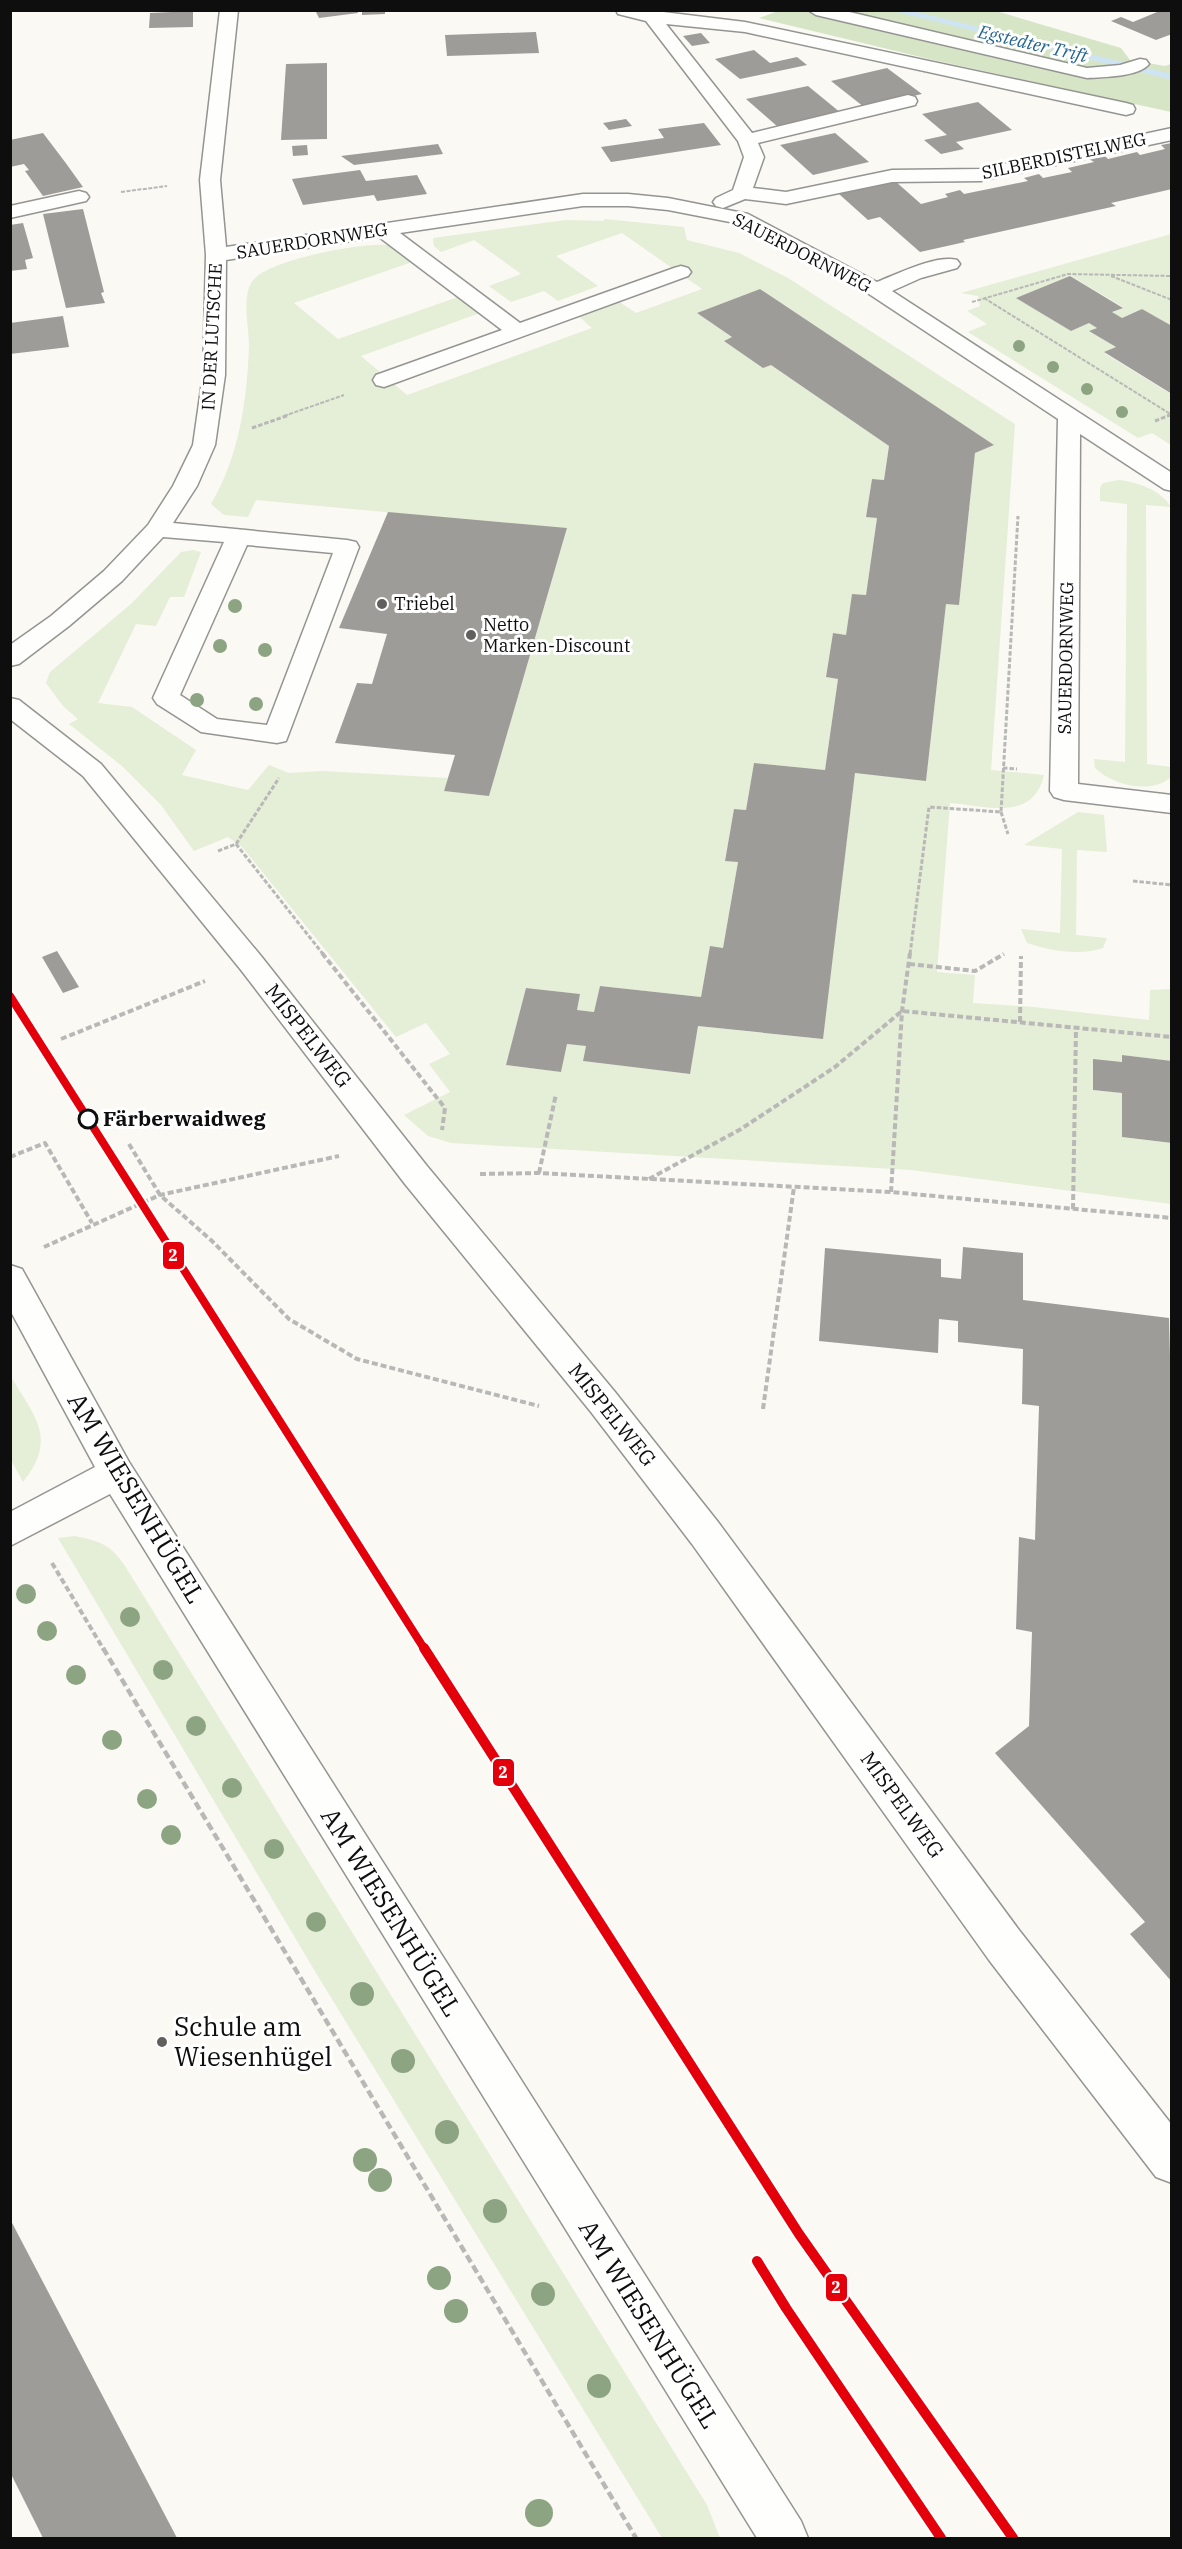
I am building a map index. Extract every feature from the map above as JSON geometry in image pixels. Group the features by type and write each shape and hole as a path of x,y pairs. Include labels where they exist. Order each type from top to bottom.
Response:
{"street":[{"name":"IN DER LUTSCHE","path":"10,658 60,621 113,576 157,529 185,486 204,446 214,375 216,255 210,180 229,10"},
{"path":"624,10 652,17 745,27 1126,108"},
{"path":"816,10 1087,73 1131,67"},
{"path":"652,17 747,140 754,157 742,193 705,210"},
{"path":"747,140 908,101"},
{"name":"SILBERDISTELWEG","path":"742,193 786,198 892,176 981,175 1172,134"},
{"path":"10,212 79,197"},
{"name":"SAUERDORNWEG","path":"216,255 583,200 628,200 705,210 741,218 876,290 1172,484"},
{"path":"383,230 518,332"},
{"path":"876,290 914,274 950,264"},
{"path":"384,380 681,272"},
{"name":"SAUERDORNWEG","path":"1069,416 1064,791 1172,804"},
{"path":"157,529 347,547 278,735 210,726 166,698 238,537"},
{"name":"MISPELWEG","path":"10,706 92,770 251,963 396,1148 426,1175 705,1533 1004,1946 1172,2161"},
{"name":"AM WIESENHÜGEL","path":"10,1278 116,1473 784,2538"},
{"path":"19,1526 116,1473"}],"path":[{"path":"79,197 210,180"},
{"path":"924,321 984,297 1068,274 1172,276"},
{"path":"1108,274 1172,300"},
{"path":"984,297 1171,415"},
{"path":"277,419 338,397"},
{"path":"1162,418 1171,415"},
{"path":"1008,834 1001,812 1019,506"},
{"path":"173,869 236,844 281,774 278,735"},
{"path":"891,1192 902,1011 929,807 1001,812"},
{"path":"236,844 445,1108 426,1175 539,1173 891,1192 1172,1218"},
{"path":"1133,881 1172,885"},
{"path":"909,964 975,971 1004,954"},
{"path":"1020,956 1020,1022"},
{"path":"61,1039 251,963"},
{"path":"648,1180 741,1129 835,1067 902,1011 1172,1036"},
{"path":"1072,1209 1077,1027"},
{"path":"539,1173 556,1094"},
{"path":"10,1157 45,1143 92,1224"},
{"path":"129,1144 160,1195 212,1241 289,1319 357,1359 566,1413 603,1402"},
{"path":"41,1248 160,1195 320,1158 396,1148"},
{"path":"763,1409 794,1187"},
{"path":"19,1526 636,2538"}],"green space":[{"path":"781,10 996,11 1121,48 1130,60 1165,66 1171,64 1171,112 929,59 759,18"},
{"path":"604,219 684,227 687,240 739,253 788,278 1015,424 991,770 1044,775 1038,790 1030,800 1019,805 993,808 950,803 937,972 975,975 973,1003 1034,1007 1149,1020 1150,990 1171,989 1171,1061 1122,1055 1122,1062 1093,1060 1093,1090 1122,1093 1122,1137 1171,1143 1171,1204 911,1170 451,1143 428,1136 404,1115 450,1092 429,1064 450,1054 426,1023 396,1037 242,847 228,837 194,851 161,805 122,766 69,724 78,719 63,706 46,683 50,672 131,604 181,552 193,550 201,552 184,597 170,597 156,626 136,624 98,703 132,707 196,750 182,775 248,790 269,765 289,773 323,771 448,778 444,791 489,795 567,529 256,500 248,517 224,515 211,504 221,486 240,428 249,346 246,305 248,290 259,275 293,260 358,246 388,245 412,262 294,303 338,339 458,297 480,313 361,356 407,395 592,328 577,315 618,301 636,313 702,289 622,233 556,256 598,286 558,301 544,291 511,302 489,286 521,274 474,240 441,252 434,246 433,238 566,220 604,221","holes":["760,289 994,445 975,453 959,604 946,604 926,780 855,773 822,1039 698,1026 689,1074 583,1061 586,1046 567,1044 561,1072 507,1065 526,988 580,994 577,1010 594,1012 600,986 701,997 710,947 723,948 738,862 725,860 734,809 746,810 754,763 825,770 838,679 826,677 833,633 846,635 852,594 866,595 877,518 866,516 872,479 884,480 889,446 771,365 724,341 732,337 697,313"]},
{"path":"1171,234 1171,326 1142,309 1122,318 1112,312 1123,307 1071,276 1017,298 1071,331 1089,323 1097,328 1090,331 1116,347 1104,353 1171,394 1171,445 1152,433 1138,438 968,332 987,324 967,311 980,306 978,296 961,293"},
{"path":"1119,480 1148,488 1161,496 1171,507 1146,505 1147,764 1172,767 1171,777 1154,786 1132,786 1122,783 1102,774 1095,768 1094,759 1125,762 1127,504 1100,501 1100,488 1103,483"},
{"path":"1078,812 1104,815 1107,852 1077,850 1076,935 1107,938 1103,948 1085,952 1055,950 1027,943 1021,929 1060,933 1062,849 1024,845"},
{"path":"11,1377 35,1416 41,1440 34,1467 23,1482 11,1460"},
{"path":"75,1536 92,1540 109,1548 125,1566 707,2505 720,2538 662,2538 316,1973 58,1538"}],"building":[{"path":"315,10 357,10 358,13 319,18"},
{"path":"362,10 385,10 385,14 362,15"},
{"path":"1162,10 1172,10 1172,34 1156,40 1111,21 1121,17 1133,22"},
{"path":"193,11 193,27 149,28 150,13"},
{"path":"536,32 539,53 447,56 445,35"},
{"path":"701,33 710,43 692,46 683,36"},
{"path":"754,50 770,63 797,57 807,65 740,79 715,59"},
{"path":"327,63 327,139 281,140 286,64"},
{"path":"887,68 922,94 864,107 831,81"},
{"path":"808,86 841,113 778,127 746,99"},
{"path":"978,102 1012,130 956,142 964,149 941,154 924,140 947,135 922,114"},
{"path":"626,119 632,126 609,130 603,123"},
{"path":"704,123 721,145 611,162 601,147 664,138 658,129"},
{"path":"43,133 83,187 43,196 25,171 29,170 24,164 10,167 10,140"},
{"path":"835,133 869,162 813,175 780,145"},
{"path":"1172,143 1172,189 1111,203 1116,206 963,240 965,242 920,252 880,217 868,220 839,194 895,181 921,204 948,197 945,194 960,190 964,194 1028,181 1024,178 1039,174 1043,178 1072,172 1068,168 1094,162 1089,159 1104,155 1108,159 1137,152 1140,155 1165,149 1161,145"},
{"path":"438,144 443,154 354,165 341,156"},
{"path":"307,145 308,155 293,156 292,146"},
{"path":"360,170 366,181 417,175 427,194 377,201 374,195 303,205 292,179"},
{"path":"83,209 105,303 66,308 43,214"},
{"path":"23,223 33,258 25,260 27,269 10,271 10,225"},
{"path":"1070,276 1123,308 1112,312 1122,318 1142,309 1172,326 1172,394 1104,352 1116,347 1089,331 1097,328 1089,323 1071,331 1016,298"},
{"path":"760,289 994,445 975,453 959,605 946,604 926,781 855,773 823,1039 698,1026 690,1074 583,1061 586,1046 567,1044 561,1072 506,1065 526,988 580,994 577,1010 594,1012 600,986 701,997 710,946 723,948 738,862 725,861 734,809 746,810 754,763 825,770 838,679 826,677 833,633 846,635 852,594 866,595 877,518 866,517 872,479 884,480 889,446 771,365 763,368 724,341 732,337 697,313"},
{"path":"63,316 69,347 10,354 10,323"},
{"path":"388,512 567,528 489,796 444,791 455,755 335,743 357,683 372,684 387,634 339,628"},
{"path":"57,951 79,987 63,993 42,957"},
{"path":"1122,1055 1172,1061 1172,1143 1122,1137 1122,1093 1093,1090 1093,1059 1122,1062"},
{"path":"963,1247 1023,1253 1023,1300 1169,1318 1172,1435 1172,1982 1130,1934 1145,1922 995,1753 1029,1726 1032,1632 1016,1629 1019,1537 1035,1540 1039,1406 1022,1404 1023,1349 958,1342 958,1321 939,1319 938,1353 819,1341 825,1248 941,1259 941,1277 961,1279"},
{"path":"10,2219 177,2538 43,2538 10,2472"}],"waterway":[{"name":"Egstedter Trift","path":"894,10 1172,77"}],"transit line":[{"name":"2","path":"10,996 251,1379 799,2234 1013,2538"},
{"name":"2","path":"757,2261 786,2308 941,2538"}],"place":[{"name":"Triebel","path":"382,604"},
{"name":"Netto Marken-Discount","path":"471,635"},
{"name":"Färberwaidweg","path":"88,1119"},
{"name":"Schule am Wiesenhügel","path":"162,2042"}]}
